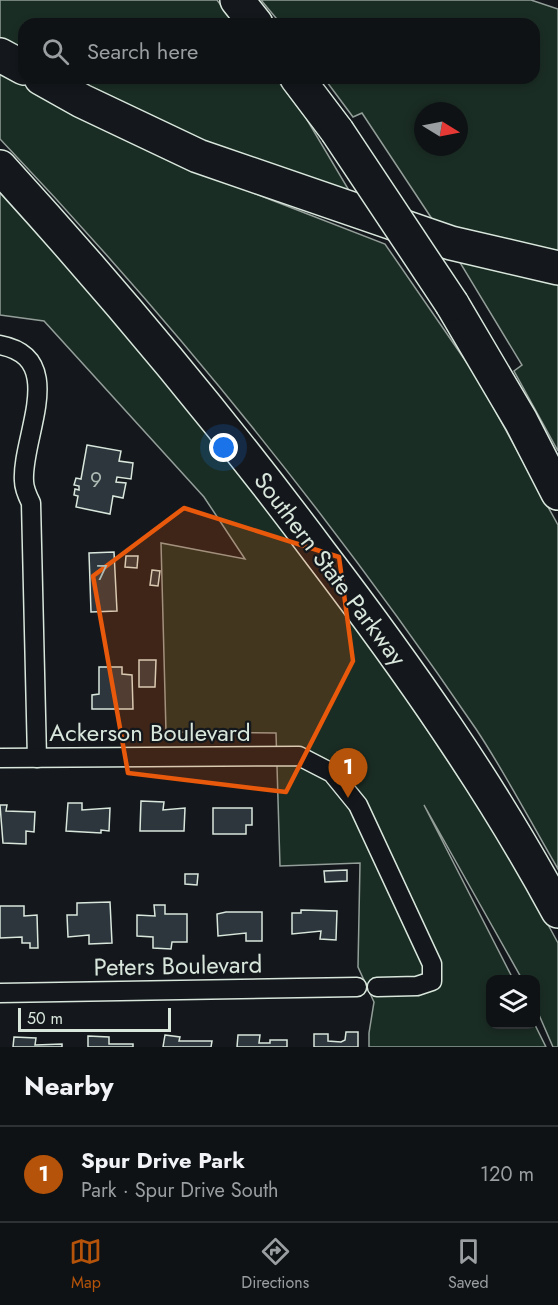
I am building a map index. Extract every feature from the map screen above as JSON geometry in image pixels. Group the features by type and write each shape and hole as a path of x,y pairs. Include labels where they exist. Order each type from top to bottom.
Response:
{"highway":[{"path":"237,0 251,18"},
{"path":"0,55 18,65"},
{"path":"52,84 82,101 198,156 451,243 558,268"},
{"path":"302,84 337,131 452,304 521,422 558,493"},
{"name":"Southern State Parkway","path":"0,167 156,346 275,493 373,622 466,758 558,911"}],"street":[{"path":"7,346 28,356 37,378 24,481 31,503 37,758"},
{"name":"Ackerson Boulevard","path":"0,758 299,756 332,773 358,805 432,964 432,981 417,986 377,987"},
{"name":"Peters Boulevard","path":"0,993 357,987"}],"highlighted area":[{"path":"184,508 339,557 353,661 286,792 128,773 93,576"}],"green space":[{"path":"0,0 217,0 230,18 18,18 18,51 0,41"},
{"path":"261,0 531,0 558,9 558,255 438,228 362,113 353,117 328,84 540,84 540,18 276,18"},
{"path":"0,67 18,77 18,84 31,84 107,125 256,194 385,244 476,376 558,525 558,869 476,729 309,499 128,279 0,139"},
{"path":"83,84 280,84 306,118 350,192 183,134"},
{"path":"0,193 92,294 260,497 392,677 510,855 558,943 558,1047 553,1047 540,1017 540,975 520,975 424,805 511,975 486,975 486,1029 537,1029 546,1047 369,1047 374,1002 358,967 360,863 280,866 276,733 166,732 161,543 245,559 204,497 44,321 0,315"},
{"path":"456,256 558,280 558,451 514,371 522,365"}],"building":[{"path":"87,445 121,451 119,461 133,463 131,479 117,477 116,482 126,483 123,498 113,496 110,514 76,507 78,496 74,495 75,489 79,490 79,486 74,485 76,478 81,479"},
{"path":"114,552 117,611 91,612 89,553"},
{"path":"126,556 138,556 137,568 125,567"},
{"path":"152,570 160,571 158,586 150,585"},
{"path":"139,660 156,660 155,687 139,687"},
{"path":"99,667 122,667 122,674 132,675 133,709 92,709 92,695 99,694"},
{"path":"141,801 164,802 163,810 185,808 184,831 140,831"},
{"path":"68,803 82,803 82,810 110,808 109,831 101,830 101,833 66,831"},
{"path":"0,805 7,805 6,811 35,812 34,832 26,831 26,844 3,843"},
{"path":"213,808 252,808 252,825 246,825 246,834 213,834"},
{"path":"347,870 347,881 325,882 324,871"},
{"path":"185,874 198,874 197,885 185,884"},
{"path":"110,902 112,943 89,944 89,935 68,937 67,915 77,915 77,903"},
{"path":"154,905 165,905 165,914 187,914 187,942 172,942 171,949 153,948 153,937 137,936 137,915 155,916"},
{"path":"0,906 24,906 24,916 37,915 38,948 30,948 30,943 22,943 22,937 0,938"},
{"path":"301,910 337,911 336,940 320,939 321,931 292,934 292,913 301,913"},
{"path":"262,912 262,941 246,941 246,933 218,936 217,914"},
{"path":"346,1032 358,1032 358,1047 314,1047 314,1034 328,1034 328,1041 341,1042 345,1040"},
{"path":"165,1035 180,1037 179,1041 212,1041 211,1047 163,1047"},
{"path":"238,1035 260,1035 259,1043 270,1043 270,1040 287,1040 287,1047 237,1047"},
{"path":"88,1036 109,1037 109,1044 133,1044 133,1047 88,1047"},
{"path":"14,1037 36,1038 35,1045 62,1044 62,1047 13,1047"}],"place":[{"name":"Spur Drive Park","path":"348,798"}]}
